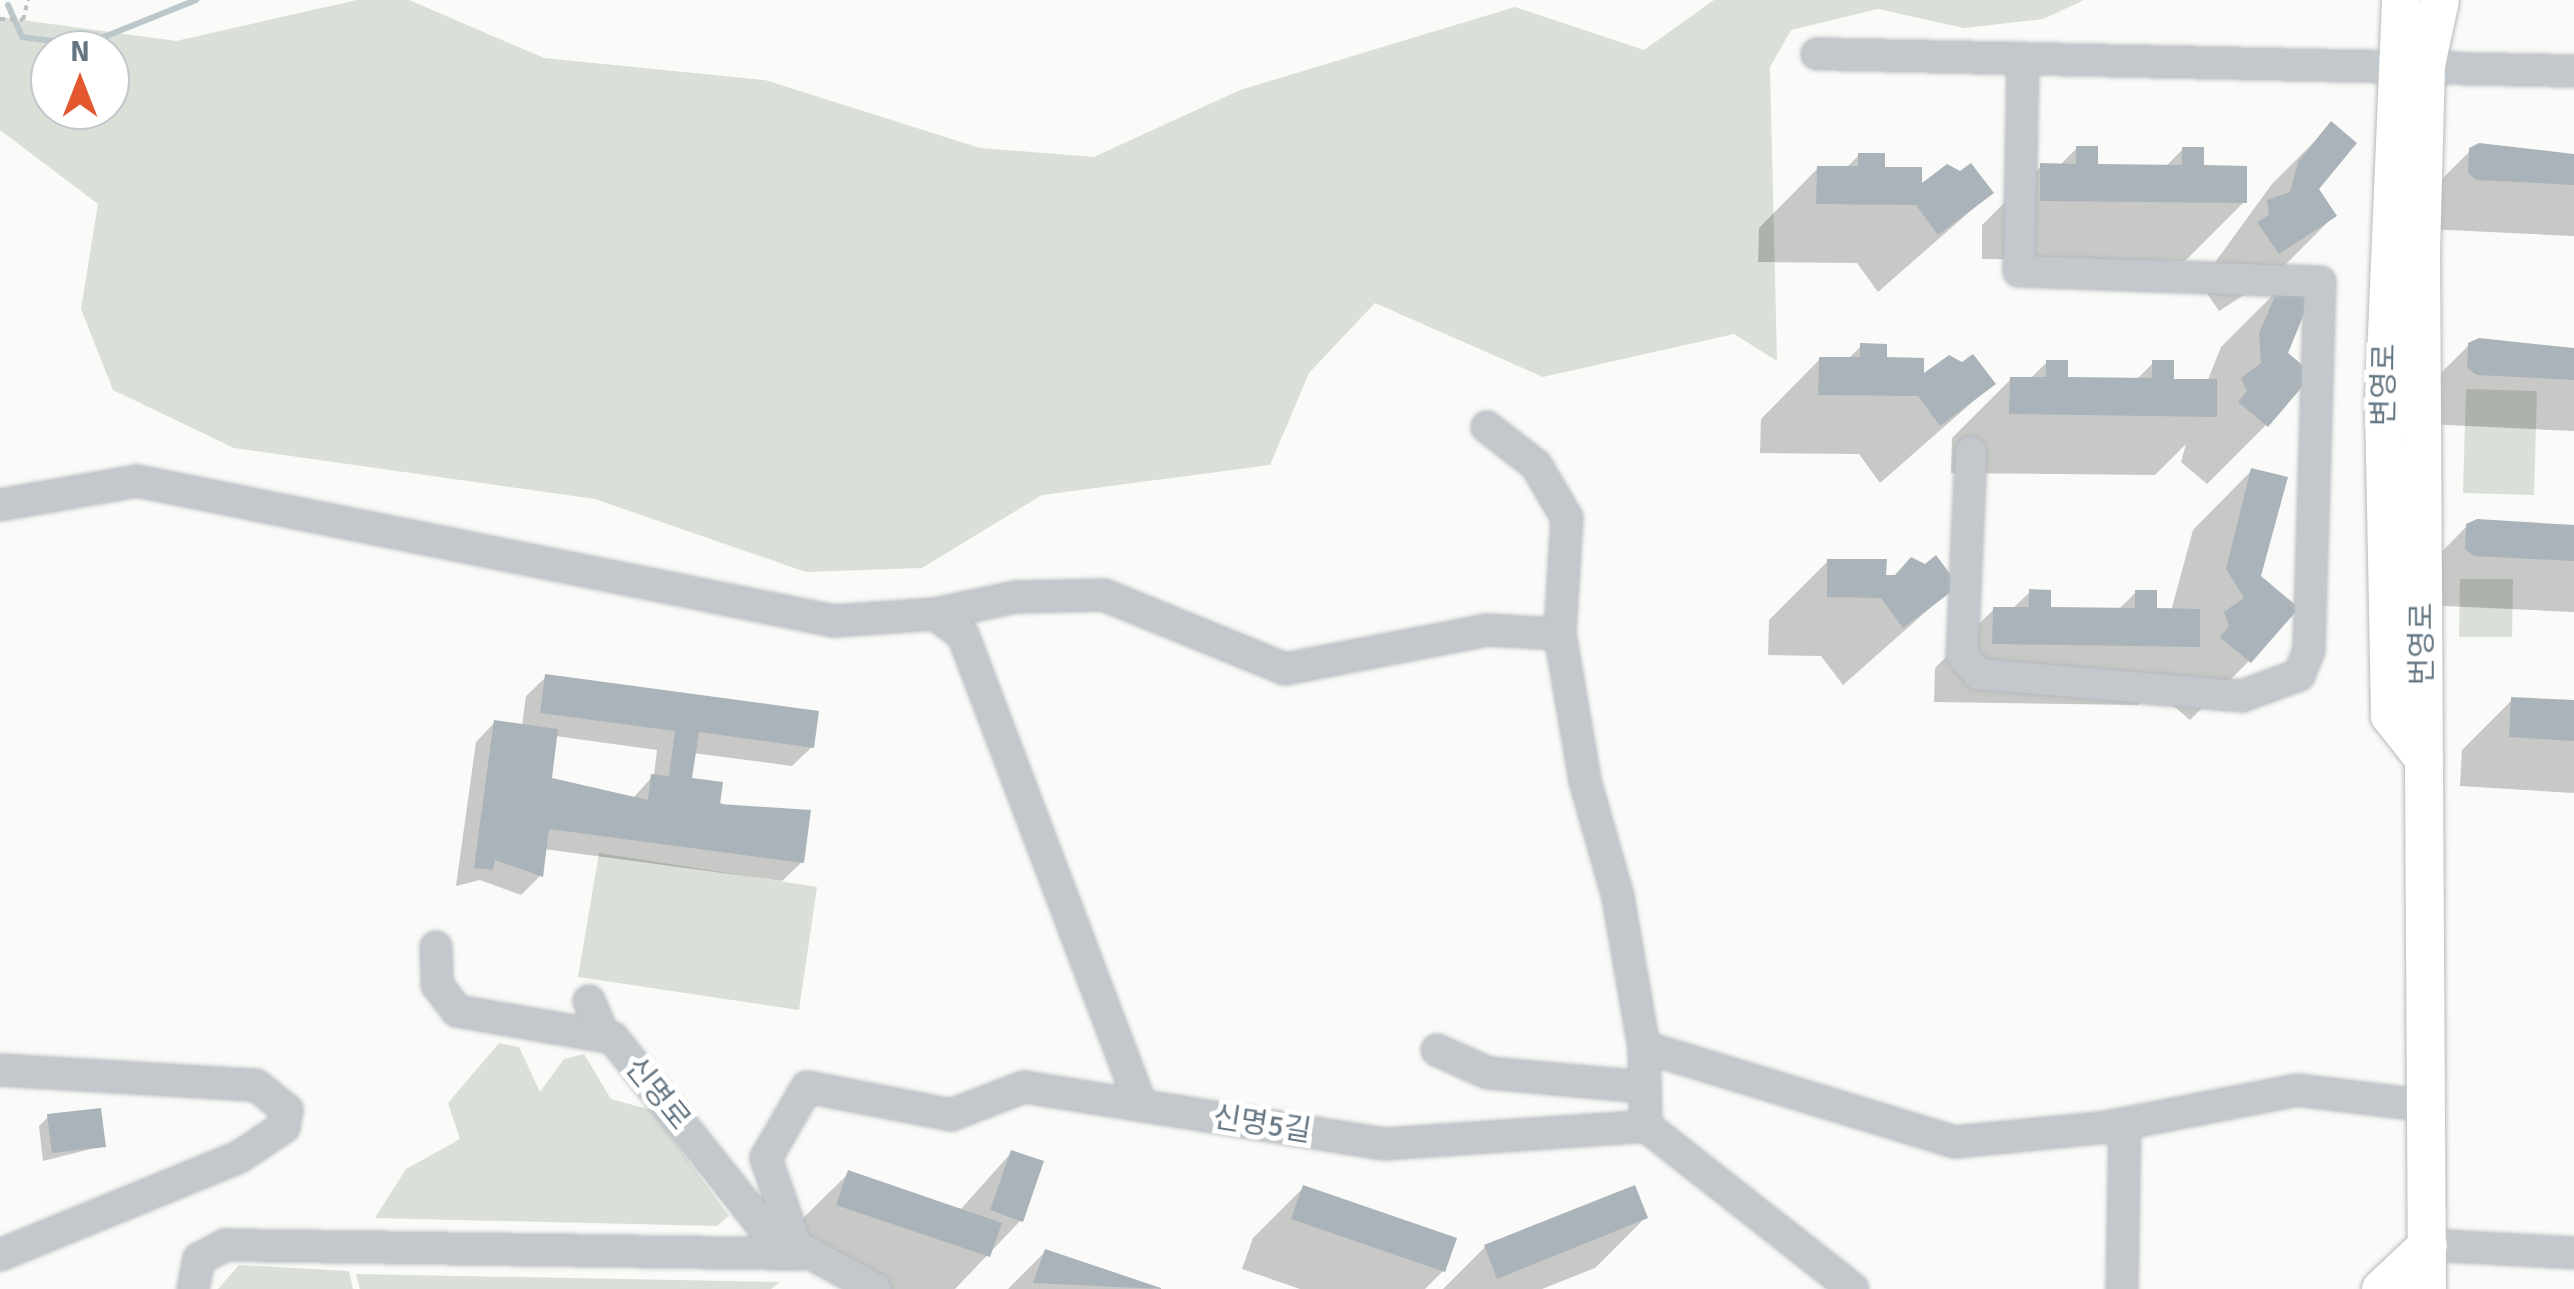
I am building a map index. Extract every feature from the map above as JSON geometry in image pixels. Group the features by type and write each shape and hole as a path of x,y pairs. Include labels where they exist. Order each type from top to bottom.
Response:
{"main road":[{"path":"2401,0 2409,64"},
{"name":"번영로","path":"2427,1289 2424,759 2409,64 2440,0"},
{"path":"2381,1289 2428,1244"}],"street":[{"path":"1818,54 2409,64 2574,71"},
{"path":"1971,452 1962,655 1978,674 2242,696 2298,675 2309,650 2320,282 2020,270 2023,58"},
{"path":"1487,427 1536,465 1567,518 1560,634 1644,1047 1646,1126 1853,1289"},
{"path":"0,505 137,481 834,622 935,614 1016,597 1104,595 1285,669 1487,630 1560,634"},
{"path":"935,614 963,635 1141,1105"},
{"name":"신명로","path":"436,948 437,985 457,1010 604,1036 765,1228 799,1254 876,1289"},
{"path":"589,1001 604,1036"},
{"path":"1644,1047 1955,1142 2125,1124 2297,1090 2427,1106"},
{"path":"1437,1050 1488,1073 1645,1087"},
{"path":"0,1070 256,1086 287,1110 284,1127 239,1158 0,1256"},
{"name":"신명5길","path":"799,1254 766,1158 807,1086 950,1115 1024,1086 1386,1144 1646,1126"},
{"path":"2122,1289 2125,1124"},
{"path":"2428,1244 2574,1253"},
{"path":"192,1289 199,1259 225,1245 799,1254"}],"path":[{"path":"0,19 22,20 28,0"}],"shaded area":[{"path":"357,0 409,0 544,58 765,80 980,148 1094,157 1240,90 1515,7 1644,50 1714,0 2084,0 2043,19 1964,28 1878,9 1791,30 1770,67 1777,361 1734,334 1543,377 1375,303 1309,373 1270,465 1042,495 922,568 806,572 595,499 234,448 113,390 81,309 98,204 0,130 0,17 95,30 30,30 30,130 130,130 130,35 176,41"},
{"path":"2466,389 2537,391 2534,495 2463,493"},
{"path":"2460,579 2513,579 2512,637 2459,637"},
{"path":"599,853 817,887 799,1010 578,977"},
{"path":"499,1043 519,1047 540,1092 564,1059 584,1054 611,1099 651,1110 729,1216 717,1226 375,1218 406,1169 460,1139 448,1103"},
{"path":"239,1265 349,1271 353,1289 218,1289"},
{"path":"356,1274 780,1282 771,1289 360,1289"}],"building":[{"path":"2331,121 2357,143 2319,189 2337,216 2279,254 2257,222 2269,215 2267,200 2290,192 2298,162"},
{"path":"2479,143 2574,154 2574,185 2477,180 2468,173 2469,148"},
{"path":"2076,146 2098,146 2098,164 2182,165 2182,147 2204,147 2204,165 2247,166 2247,203 2040,201 2040,163 2076,164"},
{"path":"1858,153 1885,153 1885,167 1922,167 1922,183 1947,164 1960,171 1971,163 1994,193 1938,235 1916,205 1816,204 1817,166 1858,166"},
{"path":"2280,285 2311,297 2288,353 2313,374 2268,427 2238,402 2247,391 2241,378 2261,363 2259,333"},
{"path":"2479,338 2574,348 2574,380 2477,375 2467,368 2468,343"},
{"path":"1860,343 1887,344 1887,357 1924,358 1924,373 1949,355 1962,362 1973,354 1996,384 1940,426 1918,396 1818,395 1819,357 1860,357"},
{"path":"2046,360 2068,360 2068,377 2152,378 2152,360 2174,360 2174,379 2217,379 2217,417 2009,414 2010,377 2046,377"},
{"path":"2251,468 2288,477 2261,576 2299,608 2251,663 2220,637 2229,626 2224,612 2244,598 2226,569"},
{"path":"2477,519 2574,525 2574,561 2474,556 2465,549 2466,524"},
{"path":"1936,555 1959,586 1903,628 1881,598 1827,597 1827,559 1887,559 1886,575 1895,575 1911,557 1925,564"},
{"path":"2029,589 2051,590 2051,607 2135,608 2135,590 2157,590 2157,608 2200,609 2200,647 1992,644 1993,607 2029,607"},
{"path":"545,674 819,711 814,748 699,732 692,778 723,782 720,804 811,810 804,863 549,829 543,877 495,860 493,870 474,868 494,720 558,729 552,778 648,800 651,774 669,776 675,731 540,713"},
{"path":"2511,697 2574,700 2574,741 2509,737"},
{"path":"101,1108 106,1147 52,1153 47,1114"},
{"path":"1011,1150 1044,1161 1023,1222 990,1210"},
{"path":"848,1170 1002,1223 990,1257 836,1205"},
{"path":"1303,1185 1457,1238 1445,1272 1291,1219"},
{"path":"1635,1185 1648,1218 1497,1279 1484,1245"},
{"path":"1045,1249 1161,1288 1161,1289 1033,1283"}],"waterway":[{"path":"8,5 22,37 84,45 196,0"}]}
